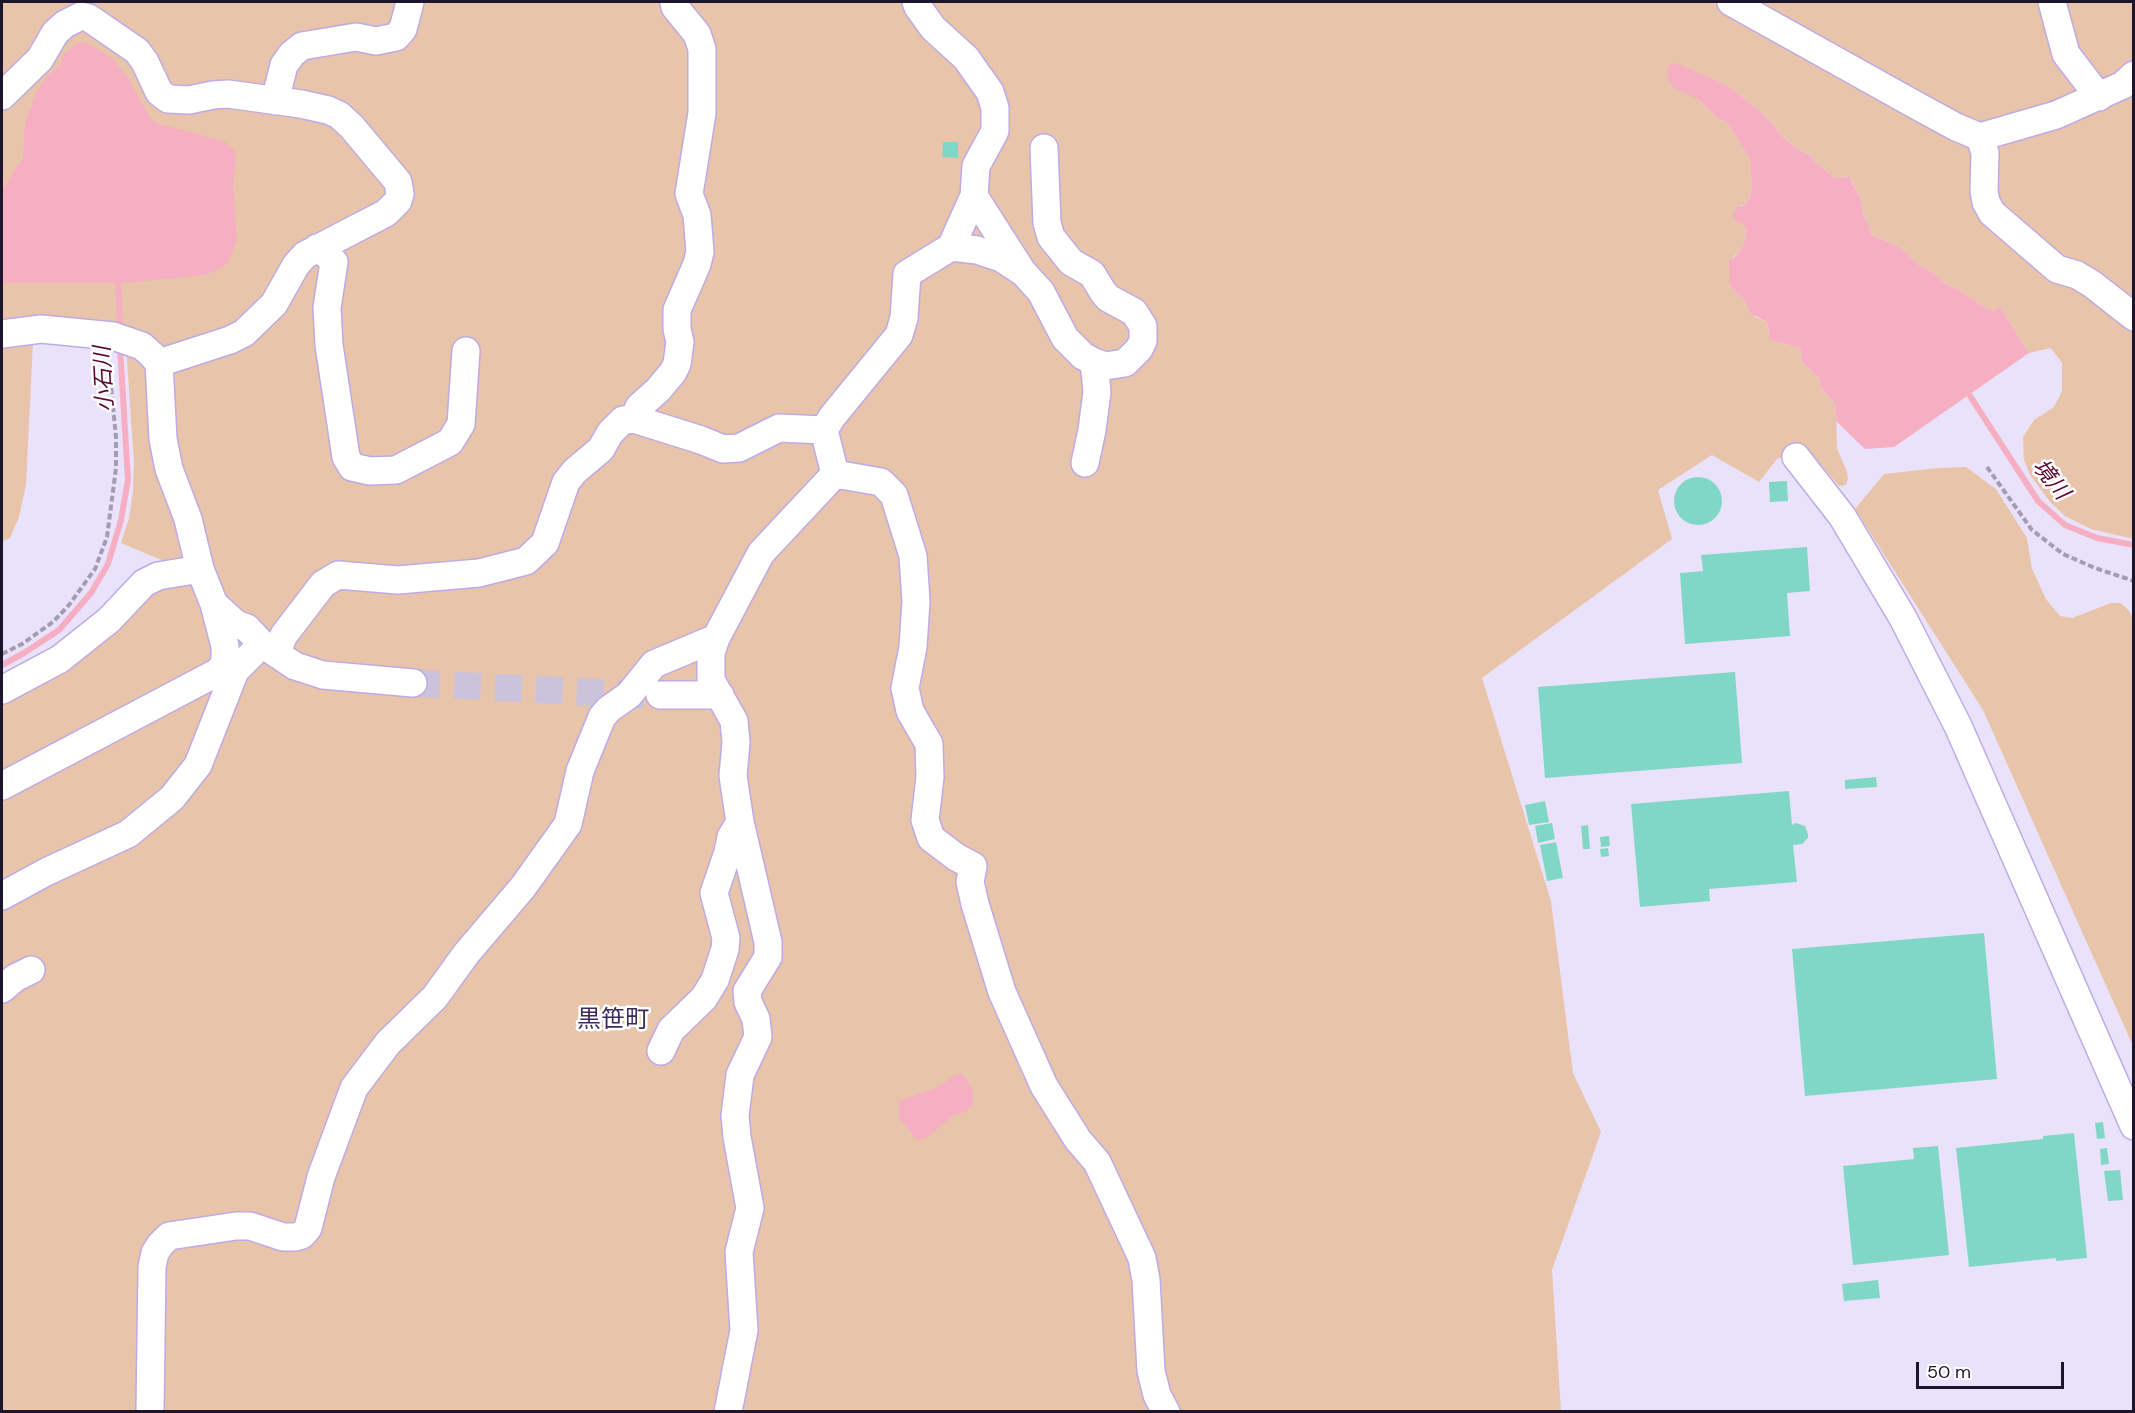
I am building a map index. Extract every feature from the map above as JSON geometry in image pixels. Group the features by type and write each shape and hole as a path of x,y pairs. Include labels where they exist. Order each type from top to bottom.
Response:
{"street":[{"path":"275,101 284,66 292,54 302,46 356,37 376,41 396,37 403,29 410,2"},
{"path":"634,419 639,407 658,390 677,364 680,342 677,310 700,252 698,216 689,194 702,113 702,49 697,34 675,7 674,2"},
{"path":"835,474 824,430 898,335 904,318 908,274 951,247 974,196 976,166 995,131 995,108 990,92 966,58 933,28 916,2"},
{"path":"1731,2 1956,127 1980,137 2056,115 2123,85 2133,75"},
{"path":"2052,2 2066,54 2099,97"},
{"path":"2,96 40,59 56,33 73,18 81,16 89,18 137,51 145,62 159,92 168,99 189,100 228,94 301,104 339,115 352,127 398,182 400,187 398,201 386,213 305,255 274,304 244,333 230,340 159,363"},
{"path":"1980,137 1985,153 1984,191 1986,202 1992,213 2057,269 2078,275 2133,316"},
{"path":"974,196 1029,279 1041,292 1065,338 1083,356 1094,362 1105,366 1125,363 1139,349 1143,341 1143,326 1134,312 1108,298 1092,274 1071,262 1051,237 1047,223 1044,148"},
{"path":"951,247 977,250 993,256 1029,279"},
{"path":"317,248 334,262 327,308 329,345 346,457 352,467 370,471 396,470 450,442 461,424 466,351"},
{"path":"1029,279 1071,262"},
{"path":"2,334 41,329 116,337 142,346 159,363 163,439 170,469 188,519 200,569 214,604 225,646 225,663 218,672 2,786"},
{"path":"1085,462 1097,392 1094,362"},
{"path":"2,896 46,872 128,834 172,798 198,765 235,671 284,635 323,584 338,575 398,580 479,573 526,561 545,543 566,482 575,471 601,449 610,433 623,420 634,419 723,449 739,448 778,428 824,430"},
{"path":"1796,457 1842,516 1903,618 1958,726 2133,1126"},
{"path":"728,1412 744,1330 739,1252 750,1208 735,1116 740,1075 758,1037 756,1019 748,1002 747,991 768,957 768,942 740,822 733,776 736,742 734,721 711,680 711,653 716,638 761,553 835,474"},
{"path":"835,474 881,482 894,495 913,556 916,601 913,647 905,688 910,711 929,744 930,777 925,820 931,837 956,857 973,866 970,882 975,904 1002,992 1044,1086 1078,1140 1097,1162 1142,1258 1146,1280 1151,1371 1157,1395 1166,1412"},
{"path":"2,690 60,659 109,620 144,583 158,576 200,569"},
{"path":"214,604 237,624 247,628 269,648 295,666 323,675 413,683"},
{"path":"150,1412 152,1267 155,1253 160,1245 170,1236 237,1226 250,1226 283,1236 295,1237 308,1228 321,1177 354,1089 388,1043 435,997 466,954 523,887 568,824 580,771 602,717 629,695 654,664 716,638"},
{"path":"660,695 720,695"},
{"path":"661,1051 671,1030 704,998 715,980 725,949 726,938 714,893 731,837 740,822"},
{"path":"2,989 15,978 31,970"}],"path":[{"path":"2,654 22,644 53,622 69,605 95,569 106,537 116,468 116,337"},
{"path":"1988,467 2031,530 2063,554 2133,581"}],"shaded area":[{"path":"2,2 2133,2 2133,539 2091,529 2065,516 2051,503 2030,475 2024,460 2023,437 2034,420 2054,407 2062,391 2062,363 2051,348 2029,353 2000,307 1995,312 1989,310 1920,266 1900,247 1871,235 1860,198 1851,179 1847,176 1834,177 1814,162 1810,155 1799,150 1778,133 1777,128 1762,113 1728,86 1717,82 1689,94 1699,100 1720,120 1727,122 1750,159 1752,188 1745,205 1740,205 1741,222 1745,226 1746,237 1740,252 1733,257 1732,288 1745,301 1755,317 1767,322 1770,338 1773,341 1800,348 1802,362 1819,378 1821,388 1836,408 1837,448 1848,478 1846,485 1839,486 1807,449 1777,459 1759,482 1712,455 1658,490 1672,539 1482,678 1551,901 1573,1073 1601,1132 1552,1270 1561,1411 2,1411 2,698 166,562 121,543 129,518 134,464 126,345 33,342 26,485 19,517 10,538 2,542"},
{"path":"78,43 87,43 112,58 128,78 150,118 156,123 226,142 234,150 236,157 233,186 237,239 229,262 221,268 205,275 126,283 2,283 2,190 23,158 25,123 36,93 47,76 61,65 62,56"},
{"path":"1677,63 1728,86 1762,113 1777,128 1778,133 1799,150 1810,155 1814,162 1834,177 1849,176 1860,198 1871,235 1900,247 1920,266 1989,310 1995,311 2000,307 2029,353 1894,447 1865,449 1836,421 1836,408 1833,401 1821,388 1819,378 1802,362 1800,348 1773,341 1770,338 1767,322 1750,313 1745,301 1729,282 1729,262 1740,252 1746,237 1745,226 1736,221 1733,216 1736,207 1745,205 1749,199 1752,188 1750,159 1727,122 1720,120 1699,100 1674,88 1668,79 1667,70 1670,65"},
{"path":"1966,467 1996,489 2027,538 2032,569 2046,599 2060,616 2072,618 2111,603 2121,603 2130,612 2133,621 2133,1046 1983,710 1855,509 1884,474"},
{"path":"956,1074 961,1074 966,1078 973,1092 973,1105 965,1112 954,1115 926,1138 917,1140 899,1118 899,1101 938,1087"}],"building":[{"path":"943,142 958,142 958,158 942,157"},
{"path":"1693,477 1703,477 1715,484 1722,496 1722,506 1715,518 1703,525 1693,525 1678,514 1674,506 1674,496 1685,481"},
{"path":"1787,481 1788,501 1770,502 1769,482"},
{"path":"1807,547 1810,591 1787,593 1790,636 1685,644 1680,573 1703,571 1701,555"},
{"path":"1735,672 1742,763 1545,778 1538,687"},
{"path":"1876,777 1877,787 1845,789 1845,780"},
{"path":"1789,791 1792,825 1796,823 1805,826 1808,834 1808,838 1802,844 1793,845 1797,882 1709,889 1710,901 1640,907 1631,804"},
{"path":"1545,801 1549,822 1529,825 1525,805"},
{"path":"1552,823 1555,839 1538,843 1535,826"},
{"path":"1588,825 1590,849 1583,849 1581,826"},
{"path":"1609,836 1610,846 1601,847 1600,837"},
{"path":"1556,842 1563,878 1547,881 1540,845"},
{"path":"1608,848 1609,856 1601,857 1600,849"},
{"path":"1984,933 1997,1079 1805,1096 1792,949"},
{"path":"2103,1122 2105,1138 2097,1139 2095,1123"},
{"path":"2074,1133 2087,1258 2056,1261 2056,1258 1969,1267 1956,1148 2043,1139 2043,1136"},
{"path":"1938,1146 1949,1255 1853,1265 1843,1166 1914,1159 1913,1148"},
{"path":"2107,1148 2109,1164 2101,1165 2100,1149"},
{"path":"2120,1170 2123,1200 2108,1201 2104,1171"},
{"path":"1878,1280 1880,1298 1844,1301 1842,1284"}],"waterway":[{"name":"小石川","path":"118,278 120,330"},
{"name":"小石川","path":"2,665 59,630 91,593 108,564 121,520 128,480 120,347"},
{"name":"境川","path":"1970,396 2038,501 2065,525 2097,538 2134,545"}],"tunnel":[{"path":"413,683 644,695"}],"district":[{"name":"黒笹町","path":"613,1021"}]}
